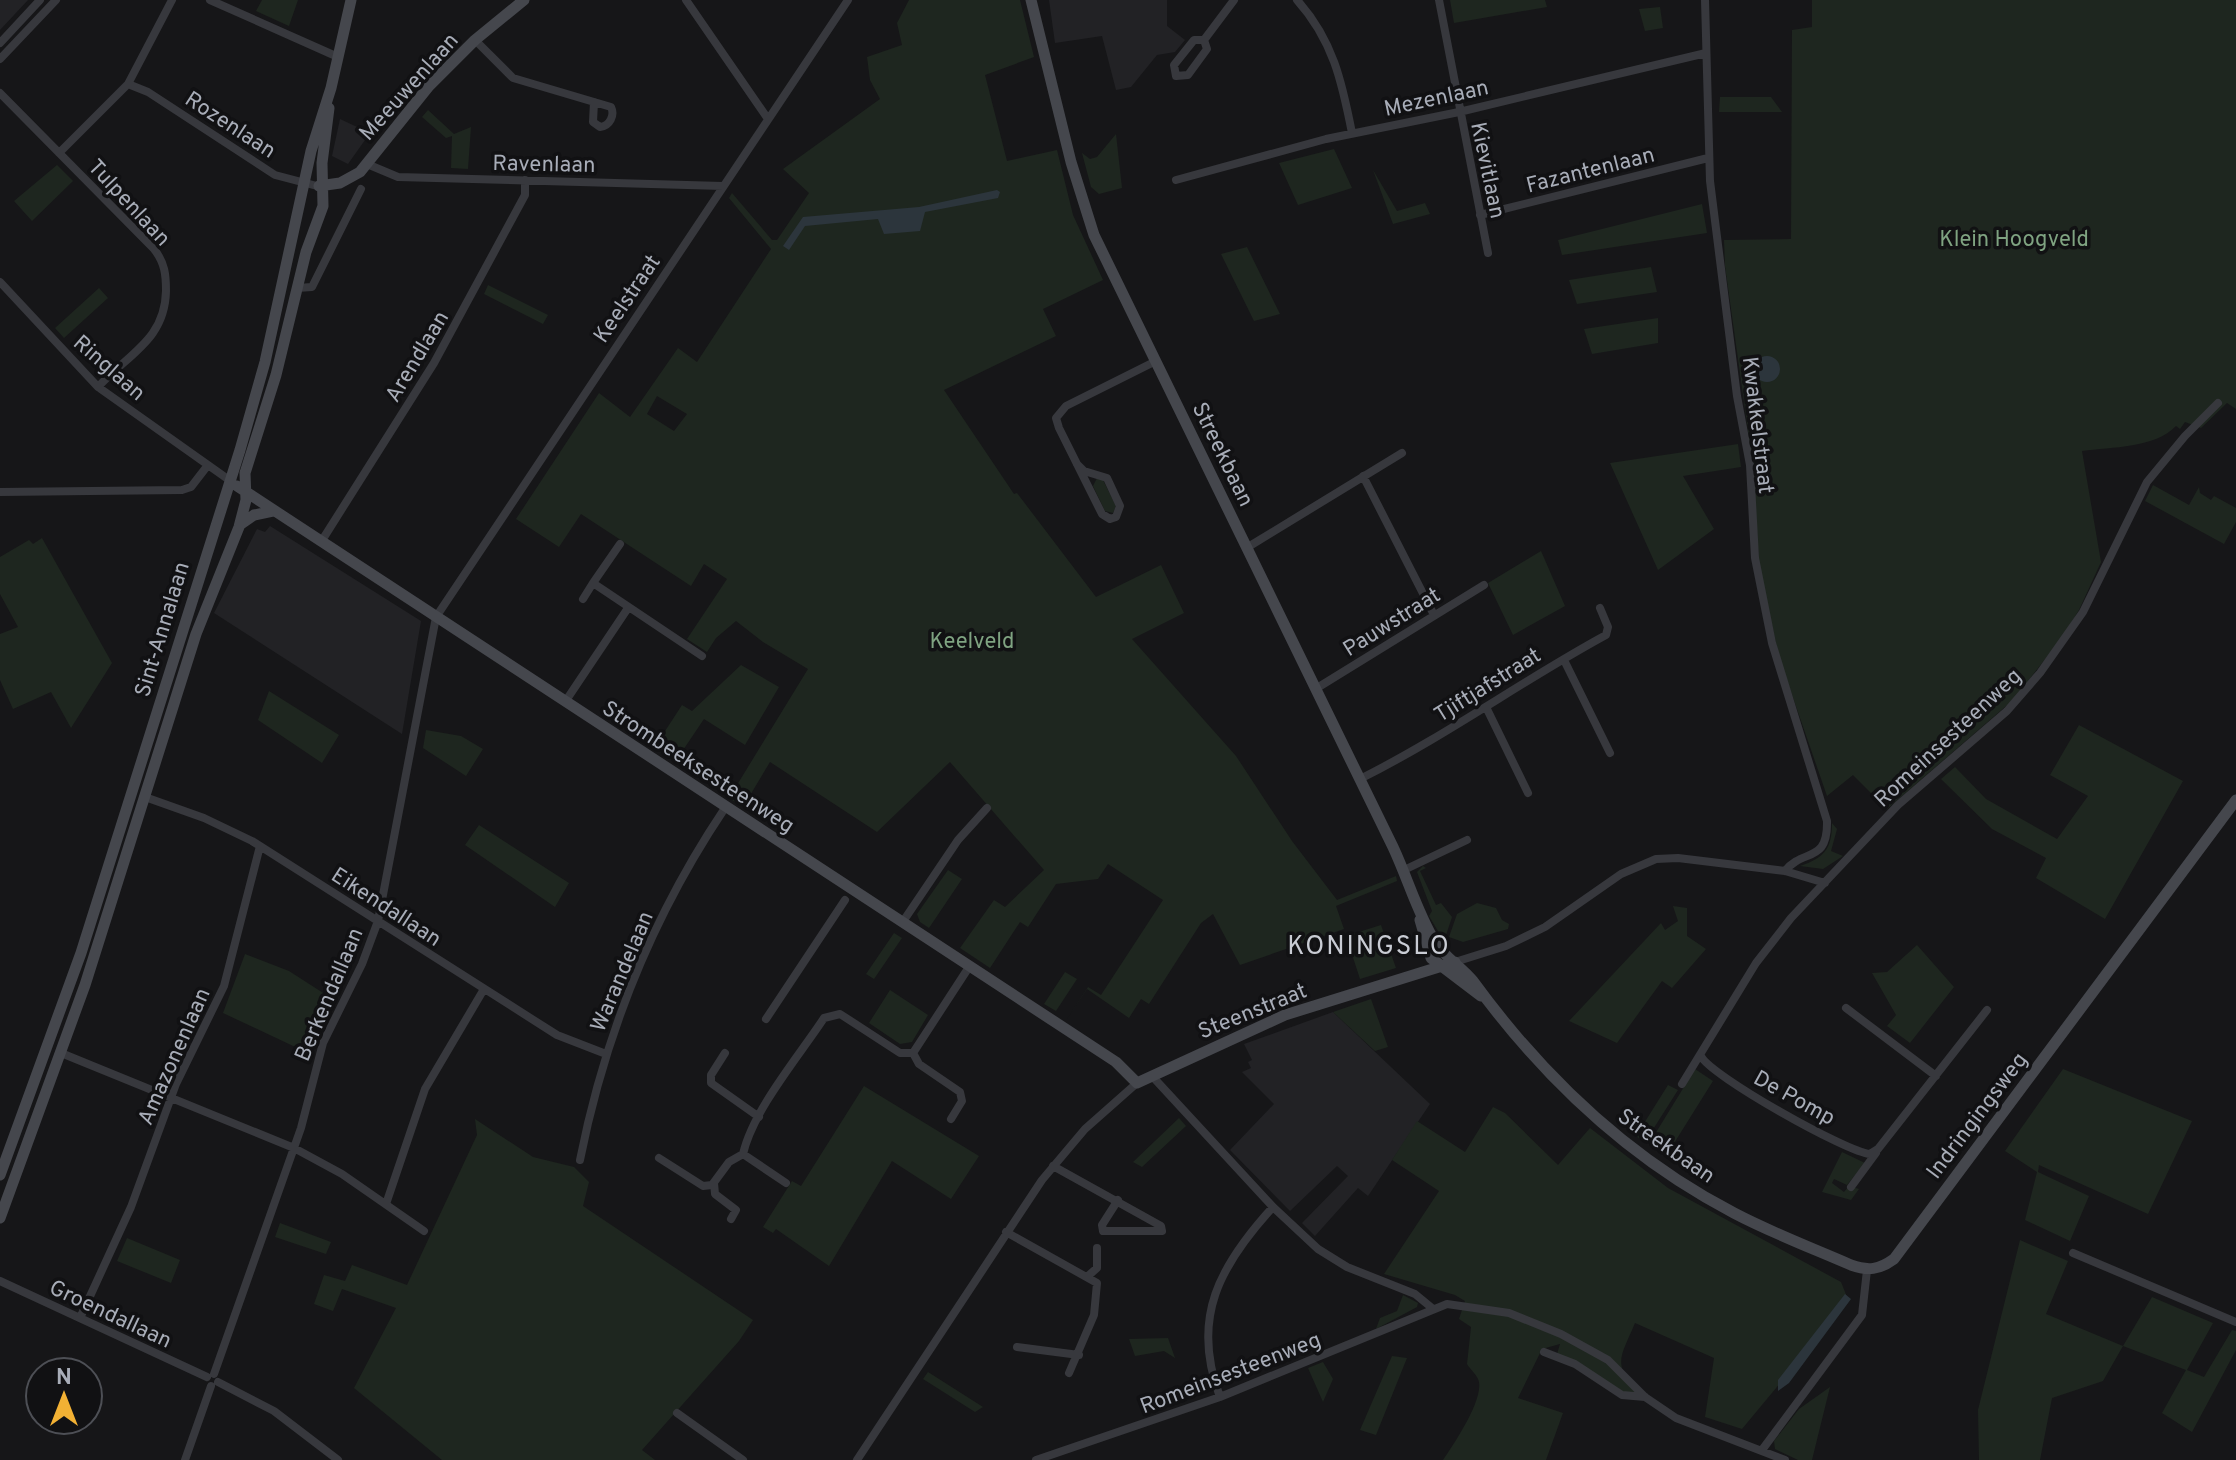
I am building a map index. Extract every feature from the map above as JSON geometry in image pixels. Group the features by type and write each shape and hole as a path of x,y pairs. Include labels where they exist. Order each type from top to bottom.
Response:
{"street":[{"path":"0,43 40,0"},
{"path":"0,59 56,0"},
{"path":"59,153 128,84 172,0"},
{"path":"210,0 338,57"},
{"name":"Sint-Annalaan","path":"0,1218 61,1053 196,634 239,527 237,486 245,473 276,375 297,288 322,213 311,151 331,88 351,0"},
{"name":"Meeuwenlaan","path":"316,185 351,178 367,164 418,98 475,40 524,0"},
{"path":"686,0 768,119"},
{"name":"Keelstraat","path":"436,617 848,0"},
{"name":"Streekbaan","path":"1031,0 1083,205 1094,235 1404,870 1427,951 1440,966 1483,997"},
{"path":"1204,40 1207,49 1188,75 1176,76 1174,65 1192,42 1204,40 1234,0"},
{"path":"1297,0 1319,27 1335,57 1352,133"},
{"name":"Kievitlaan","path":"1439,0 1488,253"},
{"name":"Kwakkelstraat","path":"1705,0 1708,158 1737,396 1750,465 1754,545 1764,606 1826,816 1826,835 1819,850 1813,856 1793,863 1785,871"},
{"path":"475,40 513,78 594,102"},
{"name":"Mezenlaan","path":"1176,180 1352,133 1459,112 1706,53"},
{"name":"Rozenlaan","path":"128,84 148,92 275,175 316,185"},
{"name":"Tulpenlaan","path":"0,93 154,249 165,272 166,307 158,329 98,387"},
{"name":"Fazantenlaan","path":"1480,215 1708,158"},
{"name":"Ravenlaan","path":"367,164 398,177 723,186"},
{"name":"Arendlaan","path":"321,542 458,322 525,195 525,180"},
{"name":"Sint-Annalaan","path":"0,1175 81,953 237,486 265,362 316,185"},
{"path":"297,288 312,287 361,189"},
{"name":"Ringlaan","path":"0,282 98,387 237,486"},
{"path":"1077,464 1084,471 1099,472 1107,478 1120,506 1116,517 1104,516 1077,464 1056,423 1058,413 1156,361"},
{"name":"Romeinsesteenweg","path":"1682,1084 1768,945 1918,787 2007,711 2040,673 2083,612 2147,482 2185,436 2218,403"},
{"path":"1248,547 1402,453"},
{"path":"0,492 182,490 191,487 208,465"},
{"path":"1363,476 1434,615"},
{"name":"Strombeeksesteenweg","path":"237,486 1116,1062 1137,1083"},
{"path":"239,527 252,516 273,511"},
{"path":"583,599 620,544"},
{"path":"593,583 702,656"},
{"name":"Pauwstraat","path":"1317,688 1484,585"},
{"path":"565,702 628,608"},
{"name":"Tjiftjafstraat","path":"1360,779 1608,633 1600,608"},
{"name":"Berkendallaan","path":"185,1460 294,1148 326,1036 362,964 378,921 436,617"},
{"path":"1564,660 1610,753"},
{"path":"1486,707 1528,793"},
{"name":"Eikendallaan","path":"145,797 204,818 260,846 564,1039 606,1054"},
{"name":"Indringingsweg","path":"1867,1270 1880,1268 1894,1259 2236,800"},
{"name":"Warandelaan","path":"580,1160 606,1054 651,939 725,808"},
{"path":"902,923 952,848 987,808"},
{"path":"1404,870 1467,840"},
{"name":"Amazonenlaan","path":"80,1318 131,1207 170,1097 224,986 260,846"},
{"name":"Steenstraat","path":"857,1460 1006,1232 1053,1166 1096,1117 1137,1083 1267,1022 1506,946 1545,927 1621,874 1648,861 1678,858 1785,871 1825,883"},
{"path":"766,1019 845,900"},
{"name":"Streekbaan","path":"1418,911 1438,947 1455,962 1544,1070 1637,1152 1732,1212 1867,1270"},
{"path":"913,1053 969,967"},
{"path":"386,1204 425,1089 484,989"},
{"path":"1846,1008 1936,1076"},
{"path":"1851,1187 1987,1010"},
{"path":"659,1158 703,1186 714,1183 729,1162 743,1154 746,1140 759,1117 828,1015 840,1014 900,1053 913,1053"},
{"path":"61,1053 294,1148 424,1231"},
{"path":"725,1053 711,1075 711,1083 759,1117"},
{"path":"913,1053 919,1064 960,1092 962,1101 951,1119"},
{"name":"De Pomp","path":"1701,1056 1709,1067 1746,1092 1819,1132 1865,1154 1878,1149"},
{"path":"1152,1076 1273,1207 1331,1259 1415,1294 1432,1308 1447,1304 1472,1306 1524,1318 1600,1355 1645,1397 1688,1425 1785,1460"},
{"path":"743,1154 786,1183"},
{"path":"1053,1166 1118,1200 1162,1227 1162,1231 1103,1231 1102,1225 1118,1200"},
{"path":"714,1183 715,1194 736,1210 731,1219"},
{"path":"1220,1397 1208,1352 1214,1295 1237,1248 1273,1207"},
{"path":"1006,1232 1088,1276 1098,1285 1094,1315 1069,1373"},
{"path":"1088,1276 1097,1268 1097,1248"},
{"path":"2073,1253 2236,1322"},
{"path":"1762,1450 1862,1315 1867,1270"},
{"name":"Groendallaan","path":"0,1281 274,1411 338,1460"},
{"name":"Romeinsesteenweg","path":"1036,1460 1220,1397 1304,1360 1357,1343 1432,1308"},
{"path":"1017,1347 1079,1355"},
{"path":"1544,1352 1575,1364 1622,1395 1645,1397"},
{"path":"677,1413 743,1460"}],"shaded area":[{"path":"0,0 28,0 0,30"},
{"path":"1049,0 1167,0 1167,26 1185,40 1175,52 1157,55 1131,87 1116,90 1102,36 1055,43"},
{"path":"340,119 370,133 348,164 332,156"},
{"path":"997,190 1000,192 998,198 925,212 920,231 884,234 878,219 805,226 789,250 783,246 803,217 919,207"},
{"path":"1767,356 1776,360 1780,369 1776,378 1767,382 1758,378 1754,369 1758,360"},
{"path":"270,526 421,621 402,734 214,613 257,529 265,532"},
{"path":"1333,1012 1430,1104 1368,1196 1358,1188 1315,1236 1302,1223 1348,1176 1337,1166 1290,1211 1230,1150 1274,1104 1242,1072 1251,1068 1248,1062 1252,1060 1244,1044"},
{"path":"1845,1294 1851,1299 1789,1383 1778,1391 1778,1380"}],"green space":[{"path":"262,0 298,0 289,26 256,11"},
{"name":"Keelveld","path":"909,0 1020,0 1034,57 985,75 1007,161 1057,150 1073,215 1103,280 1043,309 1056,336 944,390 1014,494 1017,493 1096,597 1161,565 1184,613 1132,639 1236,756 1292,841 1337,900 1396,876 1397,881 1336,906 1344,929 1240,965 1213,914 1201,923 1149,1004 1141,999 1129,1018 1087,989 1067,1019 1088,987 1101,995 1163,900 1108,864 1098,879 1056,884 1028,927 1020,922 990,968 960,948 994,900 1005,907 1044,870 950,762 877,832 770,762 743,807 729,798 808,669 763,642 736,621 716,638 707,652 687,639 727,579 704,564 691,586 581,514 559,547 516,519 599,393 630,417 678,348 697,362 771,249 729,198 732,193 772,240 777,240 809,193 783,169 880,99 870,80 867,57 902,45 897,23","holes":["657,396 687,414 674,431 647,414"]},
{"path":"1450,0 1545,0 1547,7 1454,23"},
{"name":"Klein Hoogveld","path":"1812,0 2236,0 2236,409 2227,403 2201,428 2185,422 2180,429 2176,426 2145,443 2082,451 2101,562 2079,610 2061,639 2013,700 1887,809 1853,775 1827,796 1779,657 1759,564 1753,466 1725,266 1724,240 1791,239 1792,30 1812,27"},
{"path":"1660,7 1663,28 1645,31 1639,9"},
{"path":"1720,97 1771,97 1782,112 1719,112"},
{"path":"428,110 454,134 471,127 468,169 451,168 452,136 446,138 422,117"},
{"path":"1116,134 1122,188 1099,194 1091,187 1082,153 1090,159 1097,157"},
{"path":"1334,149 1352,188 1298,205 1279,163"},
{"path":"57,165 73,181 32,221 14,201"},
{"path":"1373,170 1397,211 1425,203 1430,214 1393,224"},
{"path":"1702,204 1707,233 1562,255 1558,240"},
{"path":"1247,247 1280,314 1254,321 1221,254"},
{"path":"1651,267 1657,292 1577,304 1569,280"},
{"path":"488,285 548,315 543,324 484,294"},
{"path":"99,288 108,298 64,338 55,328"},
{"path":"1658,318 1658,343 1592,354 1584,329"},
{"path":"1738,444 1741,467 1683,476 1714,529 1658,570 1610,463"},
{"path":"1097,478 1103,480 1116,506 1113,513 1105,511 1093,486"},
{"path":"2153,485 2189,505 2199,487 2200,493 2211,500 2214,496 2236,508 2236,522 2224,544 2145,501"},
{"path":"42,538 112,663 71,728 51,692 13,709 0,680 0,634 18,627 0,594 0,557 29,540 33,544"},
{"path":"1541,551 1565,606 1513,635 1488,583"},
{"path":"741,665 779,687 745,745 704,719 675,762 654,748 682,705 692,711"},
{"path":"269,691 339,735 322,763 258,720"},
{"path":"2079,725 2183,781 2105,919 2036,878 2046,858 1992,829 1941,779 1955,767 1986,799 2057,839 2088,796 2050,775"},
{"path":"426,730 461,736 483,749 466,776 423,748"},
{"path":"1832,823 1837,829 1831,851 1843,856 1823,869 1800,866 1815,860 1825,851"},
{"path":"479,825 569,883 555,907 465,845"},
{"path":"1423,866 1426,868 1420,871 1436,905 1441,903 1452,917 1444,941 1429,916 1432,911 1417,872"},
{"path":"948,870 962,879 929,928 920,922 917,914"},
{"path":"1477,903 1496,908 1502,920 1509,924 1508,929 1463,942 1449,937 1457,914"},
{"path":"1673,906 1687,908 1687,936 1706,949 1672,988 1662,981 1617,1043 1569,1021 1661,923 1665,930 1678,921"},
{"path":"1381,925 1396,968 1360,979 1346,936"},
{"path":"894,933 902,938 874,979 866,974"},
{"path":"1917,945 1954,987 1910,1043 1887,1026 1896,1015 1872,973 1887,972"},
{"path":"245,954 289,971 331,998 308,1053 223,1013"},
{"path":"1065,972 1077,979 1056,1011 1044,1004"},
{"path":"890,990 928,1015 912,1042 900,1044 869,1023"},
{"path":"1371,999 1388,1047 1375,1051 1333,1012"},
{"path":"1695,1069 1713,1081 1666,1156 1650,1146 1652,1142 1657,1145 1661,1140 1655,1134"},
{"path":"2063,1069 2192,1121 2148,1214 2039,1165 2038,1172 2089,1196 2070,1241 2025,1220 2037,1172 2005,1151"},
{"path":"1668,1085 1678,1090 1645,1142 1636,1136"},
{"path":"864,1086 979,1156 951,1199 892,1161 829,1266 776,1229 773,1233 763,1227 792,1181 801,1186"},
{"path":"1493,1107 1505,1113 1558,1165 1590,1128 1668,1188 1841,1282 1847,1297 1845,1305 1742,1429 1705,1417 1714,1358 1635,1323 1621,1360 1625,1375 1639,1393 1623,1392 1557,1354 1560,1344 1542,1349 1518,1398 1563,1413 1546,1460 1443,1460 1467,1421 1477,1397 1478,1379 1467,1364 1471,1327 1459,1319 1465,1301 1455,1295 1384,1274 1439,1191 1392,1160 1417,1121 1465,1152"},
{"path":"1179,1118 1186,1126 1142,1167 1133,1162"},
{"path":"475,1119 533,1157 574,1167 589,1182 583,1206 753,1320 739,1341 642,1450 655,1460 442,1460 354,1388 396,1308 342,1289 333,1311 314,1304 324,1275 345,1281 352,1265 407,1285 477,1135"},
{"path":"1842,1152 1865,1163 1847,1185 1834,1179 1832,1183 1844,1192 1849,1186 1859,1189 1851,1200 1822,1192"},
{"path":"280,1223 331,1242 326,1254 275,1237"},
{"path":"127,1238 180,1260 171,1283 117,1261"},
{"path":"2020,1240 2068,1261 2046,1314 2123,1346 2103,1381 2052,1398 2040,1460 1979,1460 1978,1410"},
{"path":"1403,1295 1418,1303 1417,1307 1376,1329 1380,1318 1397,1311"},
{"path":"2152,1297 2213,1323 2187,1370 2204,1377 2232,1330 2236,1331 2236,1350 2192,1432 2162,1413 2186,1370 2123,1346"},
{"path":"1168,1338 1175,1358 1164,1351 1135,1356 1129,1339"},
{"path":"1392,1356 1407,1358 1376,1435 1360,1430"},
{"path":"1323,1362 1333,1379 1323,1402 1308,1368"},
{"path":"928,1372 983,1407 975,1412 923,1379"},
{"path":"1830,1387 1812,1460 1798,1460 1775,1449 1774,1441 1799,1409"}],"district":[{"name":"KONINGSLO","path":"1369,945"}]}
